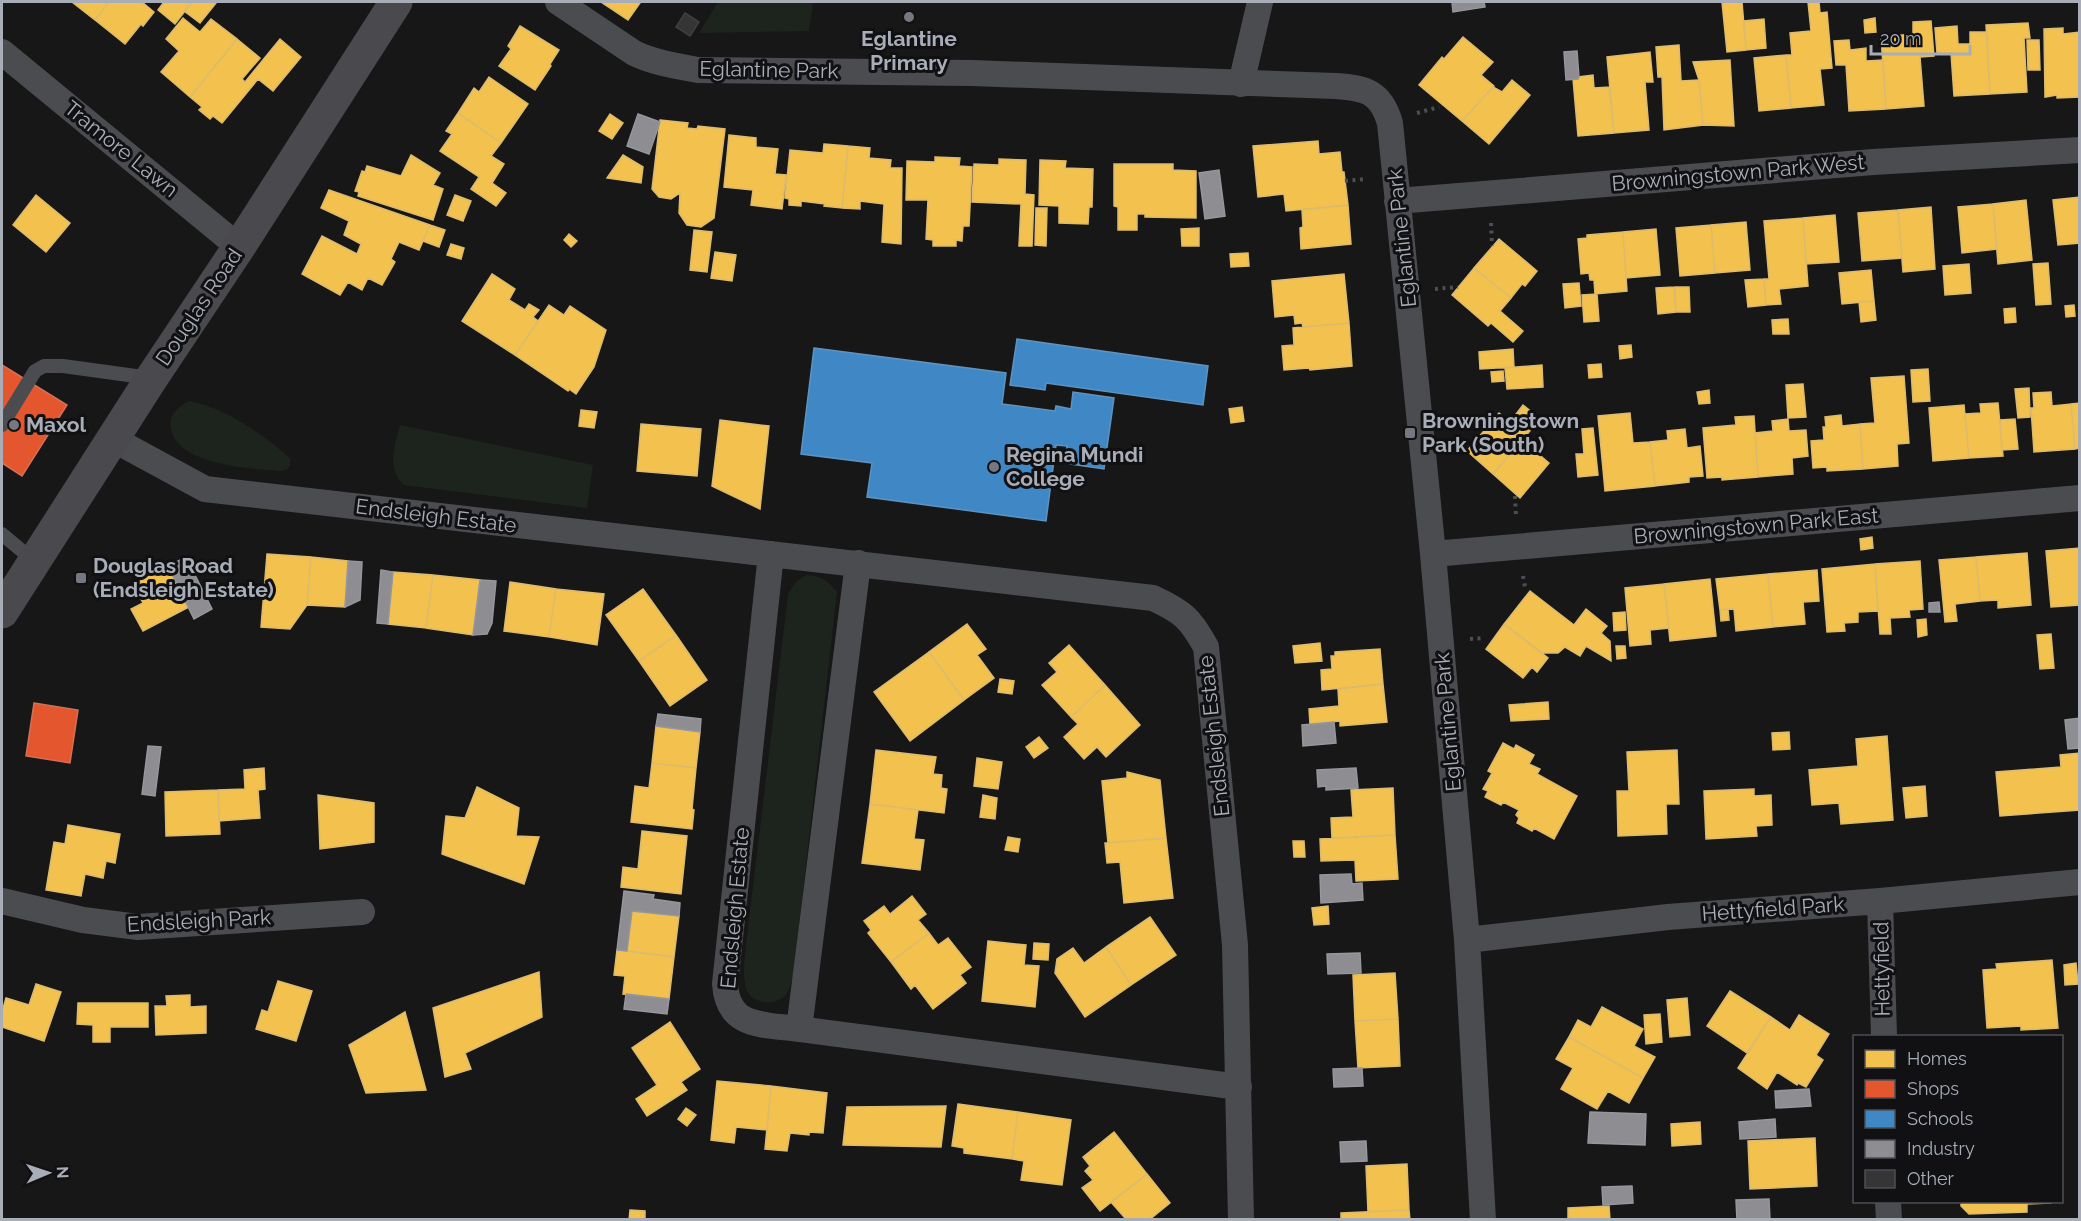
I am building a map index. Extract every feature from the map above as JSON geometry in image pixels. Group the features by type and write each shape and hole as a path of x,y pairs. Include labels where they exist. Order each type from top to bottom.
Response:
{"main road":[{"name":"Douglas Road","path":"2,612 396,2"}],"street":[{"name":"Eglantine Park","path":"558,2 634,53 659,63 698,70 972,74 1336,86 1358,88 1372,93 1385,106 1390,123 1433,554 1467,940 1484,1220"},
{"path":"1241,84 1260,2"},
{"name":"Tramore Lawn","path":"2,52 239,247"},
{"name":"Browningstown Park West","path":"1397,201 1873,162 2079,150"},
{"name":"Endsleigh Estate","path":"113,439 204,489 1153,598 1178,609 1196,629 1206,647 1235,945 1241,1220"},
{"name":"Browningstown Park East","path":"1433,554 2079,498"},
{"name":"Endsleigh Estate","path":"771,554 725,984 726,998 737,1015 749,1022 1239,1087"},
{"path":"799,1029 858,563"},
{"name":"Hettyfield Park","path":"1467,940 1668,917 1880,901 2079,882"},
{"name":"Endsleigh Park","path":"2,901 83,920 138,927 362,912"},
{"name":"Hettyfield","path":"1880,901 1884,1035"},
{"path":"1888,1203 1889,1220"}],"lane":[{"path":"2,425 35,371 44,366 63,366 151,379"},
{"path":"2,534 34,561"}],"path":[{"path":"1407,116 1439,107"},
{"path":"1345,181 1367,179"},
{"path":"1491,212 1492,246"},
{"path":"1431,290 1458,287"},
{"path":"1515,496 1516,518"}],"shaded area":[{"path":"718,2 813,2 809,31 699,33"},
{"path":"189,401 216,409 256,431 290,458 290,466 281,471 253,469 218,463 201,458 187,450 176,441 170,424 175,412"},
{"path":"400,425 593,465 587,508 404,485 395,472 393,456"},
{"path":"807,575 824,580 837,592 793,978 786,995 781,999 763,1002 753,998 746,988 744,972 746,945 788,595 796,583"}],"building: Homes":[{"path":"72,2 109,2 95,20"},
{"path":"109,2 142,2 154,12 125,44 95,20"},
{"path":"164,2 192,2 175,24 158,10"},
{"path":"192,2 216,3 200,23 184,11"},
{"path":"601,2 637,2 640,3 628,20"},
{"path":"1722,2 1742,2 1746,50 1727,52"},
{"path":"1808,2 1819,2 1820,13 1827,12 1832,68 1820,69 1824,105 1791,108 1786,55 1792,55 1790,33 1811,31"},
{"path":"183,18 200,32 211,19 237,39 190,97 161,72 179,51 166,39"},
{"path":"1875,18 1876,32 1865,33 1864,20"},
{"path":"1764,19 1766,48 1746,50 1744,21"},
{"path":"1931,21 1934,56 1920,57 1924,106 1886,109 1881,37 1913,34 1913,22"},
{"path":"2028,23 2030,38 2024,38 2027,92 1990,94 1986,25"},
{"path":"520,26 559,50 535,90 499,66 511,49 508,46"},
{"path":"1957,26 1958,44 1970,44 1970,32 1987,32 1990,94 1954,96 1951,53 1937,53 1935,28"},
{"path":"2063,28 2063,34 2080,32 2080,97 2057,98 2057,95 2045,97 2044,29"},
{"path":"1463,37 1493,62 1481,75 1494,86 1462,121 1419,85 1442,57 1444,59"},
{"path":"237,39 260,58 242,79 245,82 280,39 301,57 273,91 258,79 222,123 213,116 210,119 199,110 202,107 190,97"},
{"path":"1849,40 1850,50 1866,48 1866,61 1883,60 1886,109 1849,111 1846,65 1836,65 1834,41"},
{"path":"2027,40 2039,40 2040,70 2028,70"},
{"path":"1679,45 1681,81 1699,80 1703,125 1664,130 1662,77 1658,77 1656,47"},
{"path":"1650,52 1653,82 1645,82 1649,130 1614,133 1607,57"},
{"path":"1786,55 1791,108 1759,111 1754,58"},
{"path":"1730,60 1734,126 1703,125 1699,80 1693,62"},
{"path":"1593,75 1594,88 1609,87 1614,133 1578,136 1573,79"},
{"path":"489,77 528,104 501,143 458,113 474,88 479,92"},
{"path":"1512,80 1530,95 1489,144 1462,121 1493,87 1502,92"},
{"path":"458,113 501,143 491,156 504,164 492,183 506,193 496,206 471,189 479,177 440,151 452,134 446,131"},
{"path":"610,114 623,123 612,139 599,131"},
{"path":"660,120 688,123 687,128 697,129 698,126 725,129 714,218 701,227 687,225 679,213 680,193 671,199 659,197 652,189"},
{"path":"729,135 756,138 756,147 778,149 775,174 786,175 782,209 751,205 753,190 724,187"},
{"path":"1318,141 1319,154 1340,152 1348,205 1286,211 1284,194 1258,197 1253,146"},
{"path":"824,144 848,146 842,208 801,201 801,206 789,205 789,199 785,198 790,150 823,153"},
{"path":"848,146 870,148 869,158 891,160 890,168 902,168 901,244 882,242 884,204 860,201 860,209 842,208"},
{"path":"411,155 440,173 433,185 443,189 433,220 358,196 359,192 355,191 362,171 365,172 367,166 401,176"},
{"path":"623,155 643,167 641,183 607,178"},
{"path":"935,157 960,158 959,166 972,167 969,226 963,226 962,241 956,240 956,246 933,246 933,240 926,239 928,200 906,200 907,161 935,162"},
{"path":"999,159 1026,160 1025,194 1034,195 1032,246 1019,246 1021,204 972,202 974,164 999,165"},
{"path":"1040,160 1066,161 1065,168 1093,169 1092,207 1089,207 1088,224 1059,223 1059,206 1039,205"},
{"path":"1114,164 1173,164 1173,170 1196,171 1196,218 1145,217 1145,214 1137,214 1137,230 1118,230 1118,207 1114,206"},
{"path":"329,190 430,225 419,250 399,242 391,259 395,262 382,285 368,278 362,290 348,282 340,295 302,274 322,236 357,254 361,244 344,235 349,221 321,208"},
{"path":"36,195 70,223 46,252 13,225"},
{"path":"455,195 471,201 463,221 447,215"},
{"path":"2080,197 2080,243 2058,245 2053,200"},
{"path":"2026,200 2032,260 1998,264 1993,204"},
{"path":"1993,204 1997,249 1962,253 1958,207"},
{"path":"1348,205 1351,244 1301,249 1302,210"},
{"path":"1931,207 1935,269 1903,272 1898,210"},
{"path":"1036,208 1047,208 1046,246 1035,245"},
{"path":"1898,210 1902,258 1862,261 1858,213"},
{"path":"1835,215 1839,262 1806,264 1803,218"},
{"path":"1803,218 1808,286 1779,289 1781,304 1766,305 1764,279 1769,279 1764,221"},
{"path":"1746,222 1750,270 1715,273 1711,225"},
{"path":"430,225 445,230 439,247 423,241"},
{"path":"1711,225 1715,273 1680,276 1676,228"},
{"path":"1199,228 1199,246 1182,246 1181,229"},
{"path":"1656,229 1660,275 1626,278 1623,232"},
{"path":"694,230 712,232 707,272 690,270"},
{"path":"1623,232 1627,291 1595,294 1594,280 1590,280 1589,273 1581,274 1578,239 1587,238 1587,235"},
{"path":"569,234 577,241 571,247 564,240"},
{"path":"1499,239 1537,271 1511,298 1474,268"},
{"path":"451,244 464,248 461,259 447,255"},
{"path":"715,252 736,255 732,281 711,278"},
{"path":"1248,253 1249,266 1231,267 1230,254"},
{"path":"2048,263 2051,304 2036,305 2033,264"},
{"path":"1969,264 1971,293 1945,295 1943,266"},
{"path":"1474,268 1511,298 1500,311 1523,331 1513,342 1491,323 1488,326 1452,295"},
{"path":"1871,270 1874,301 1842,304 1839,273"},
{"path":"492,274 515,289 509,300 525,310 529,304 539,310 533,317 538,321 515,355 462,321"},
{"path":"1344,274 1349,323 1303,327 1302,323 1295,324 1294,315 1275,317 1272,281"},
{"path":"1764,279 1766,305 1748,307 1745,280"},
{"path":"1579,283 1581,306 1565,308 1563,284"},
{"path":"1674,287 1676,312 1658,314 1656,288"},
{"path":"1675,287 1689,287 1690,312 1676,312"},
{"path":"1597,294 1599,321 1584,322 1582,295"},
{"path":"1874,301 1876,320 1861,322 1859,302"},
{"path":"549,305 564,315 570,306 606,330 594,367 576,394 515,355"},
{"path":"2074,305 2075,316 2066,317 2065,306"},
{"path":"2015,308 2016,322 2005,323 2004,309"},
{"path":"1788,319 1789,334 1773,334 1772,320"},
{"path":"1349,323 1352,366 1284,370 1282,346 1294,345 1293,328"},
{"path":"1631,345 1632,357 1620,359 1619,346"},
{"path":"1513,349 1514,367 1480,369 1479,352"},
{"path":"1601,364 1602,377 1589,378 1588,365"},
{"path":"1542,365 1543,387 1507,389 1505,368"},
{"path":"1928,369 1930,401 1913,402 1911,370"},
{"path":"1503,371 1504,381 1492,382 1491,372"},
{"path":"1904,376 1909,443 1897,444 1898,466 1863,469 1860,424 1875,423 1871,378"},
{"path":"1803,384 1806,417 1788,418 1786,385"},
{"path":"2029,388 2030,417 2018,418 2015,389"},
{"path":"1709,390 1710,403 1699,404 1697,392"},
{"path":"2051,392 2052,406 2071,404 2075,449 2034,452 2031,408 2034,408 2033,393"},
{"path":"1998,403 2003,456 1969,458 1965,414 1981,413 1980,404"},
{"path":"2080,403 2080,448 2075,449 2071,404"},
{"path":"1523,405 1540,419 1493,474 1467,451 1499,413 1510,422"},
{"path":"1964,405 1969,458 1933,461 1929,408"},
{"path":"1242,407 1244,421 1231,423 1229,409"},
{"path":"581,410 597,412 594,428 579,426"},
{"path":"1630,413 1633,443 1650,442 1655,486 1605,491 1598,416"},
{"path":"1841,415 1842,426 1860,424 1863,469 1827,471 1827,467 1813,468 1811,441 1824,440 1825,417"},
{"path":"1754,416 1758,477 1722,480 1722,477 1707,478 1703,428 1736,425 1735,417"},
{"path":"1788,419 1789,431 1806,430 1808,456 1792,458 1793,474 1758,477 1755,433 1773,431 1772,421"},
{"path":"2015,419 2018,449 2002,450 2000,420"},
{"path":"720,420 769,426 760,509 712,486"},
{"path":"641,424 701,429 697,476 637,471"},
{"path":"1593,428 1598,475 1578,477 1576,454 1584,454 1582,429"},
{"path":"1685,429 1687,448 1700,446 1703,476 1689,477 1689,482 1655,486 1650,442 1668,440 1667,431"},
{"path":"1522,440 1549,463 1520,498 1493,474"},
{"path":"1872,537 1873,548 1861,550 1860,539"},
{"path":"2080,548 2080,605 2051,607 2046,551"},
{"path":"2027,553 2031,605 1998,608 1998,600 1980,601 1976,557"},
{"path":"267,554 311,557 307,605 290,629 261,627"},
{"path":"311,557 348,561 345,607 307,605"},
{"path":"1976,557 1980,601 1955,604 1957,621 1945,622 1939,560"},
{"path":"1920,561 1923,609 1909,610 1910,617 1890,618 1891,634 1880,634 1875,564"},
{"path":"1875,564 1878,611 1858,612 1858,622 1844,623 1845,631 1827,632 1822,569"},
{"path":"168,566 189,607 143,631 131,609 143,603 133,585"},
{"path":"1817,570 1819,601 1803,602 1805,624 1773,627 1768,574"},
{"path":"393,572 433,575 426,628 388,624"},
{"path":"1768,574 1773,627 1736,631 1734,609 1720,610 1716,579"},
{"path":"433,575 480,580 473,635 426,628"},
{"path":"1710,579 1716,636 1670,641 1664,584"},
{"path":"510,582 556,589 549,637 504,631"},
{"path":"1664,584 1669,628 1650,630 1651,644 1630,646 1625,588"},
{"path":"556,589 604,594 597,645 549,637"},
{"path":"643,589 676,635 639,661 606,615"},
{"path":"1530,591 1574,625 1586,609 1607,626 1601,633 1610,641 1611,661 1586,646 1580,656 1565,647 1558,653 1542,653 1504,624"},
{"path":"1728,609 1729,620 1721,621 1720,610"},
{"path":"1625,612 1626,630 1614,631 1613,613"},
{"path":"1926,619 1927,635 1918,637 1917,620"},
{"path":"967,624 986,649 977,655 994,678 964,700 929,652"},
{"path":"1504,624 1548,658 1537,672 1532,667 1523,678 1486,649"},
{"path":"2051,634 2054,668 2040,669 2037,635"},
{"path":"676,635 707,680 670,706 639,661"},
{"path":"1320,643 1322,661 1295,663 1293,646"},
{"path":"1069,645 1105,685 1071,717 1042,685 1057,672 1049,663"},
{"path":"1616,646 1625,646 1626,658 1617,659"},
{"path":"1380,649 1383,684 1322,690 1321,670 1332,669 1331,656 1335,656 1335,652"},
{"path":"929,652 964,700 910,741 874,692"},
{"path":"1000,679 1014,681 1012,694 998,692"},
{"path":"1383,684 1387,722 1340,726 1340,721 1310,724 1309,709 1339,706 1338,689"},
{"path":"1105,685 1140,725 1106,757 1097,747 1084,759 1064,737 1078,724 1071,717"},
{"path":"1548,702 1549,719 1511,721 1509,705"},
{"path":"656,726 700,732 696,768 652,763"},
{"path":"1789,732 1790,749 1773,750 1772,733"},
{"path":"1887,736 1893,820 1841,824 1839,803 1812,805 1809,770 1858,766 1856,739"},
{"path":"1039,737 1048,748 1034,758 1026,747"},
{"path":"1503,743 1514,749 1516,745 1534,755 1529,764 1540,769 1537,774 1577,796 1554,839 1534,828 1532,831 1517,823 1519,818 1516,815 1519,810 1485,797 1488,791 1483,789 1492,773 1488,771"},
{"path":"876,750 936,757 933,774 942,775 941,788 947,789 944,813 870,804"},
{"path":"1677,750 1679,804 1666,804 1667,834 1618,836 1617,791 1629,791 1627,752"},
{"path":"2080,753 2080,810 2000,816 1996,772 2061,767 2060,755"},
{"path":"977,758 1002,762 998,789 974,786"},
{"path":"652,763 696,768 692,829 631,822 635,786 649,788"},
{"path":"264,768 265,789 258,790 260,818 219,821 218,790 245,789 244,770"},
{"path":"1127,772 1160,780 1166,838 1108,843 1102,781 1127,778"},
{"path":"1925,786 1927,816 1906,818 1903,788"},
{"path":"477,787 519,808 516,836 539,837 524,884 442,854 446,816 465,818"},
{"path":"1393,788 1395,835 1332,838 1331,818 1353,817 1351,790"},
{"path":"1754,789 1754,796 1771,795 1772,825 1756,826 1757,836 1706,839 1704,791"},
{"path":"218,790 220,834 166,836 165,792"},
{"path":"318,795 374,803 374,842 320,849"},
{"path":"983,795 997,798 995,819 980,817"},
{"path":"870,804 918,810 914,839 924,840 920,870 862,863"},
{"path":"68,825 120,834 115,863 106,861 103,878 85,874 81,896 46,890 54,842 65,844"},
{"path":"642,831 687,836 681,894 621,887 623,867 638,869"},
{"path":"1395,835 1398,879 1356,881 1355,860 1321,861 1320,839"},
{"path":"1008,837 1020,839 1018,852 1005,850"},
{"path":"1166,838 1173,898 1124,903 1120,862 1107,863 1105,843"},
{"path":"1293,841 1304,841 1305,857 1294,857"},
{"path":"912,896 926,914 918,920 929,933 891,962 868,933 871,930 864,921 884,906 890,914"},
{"path":"1328,906 1329,924 1314,925 1312,908"},
{"path":"632,911 679,916 674,957 627,951"},
{"path":"1150,917 1176,955 1131,985 1106,947"},
{"path":"929,933 938,945 948,938 971,967 960,975 966,983 933,1009 915,985 911,989 891,962"},
{"path":"988,941 1026,945 1024,965 1039,966 1035,1007 982,1001"},
{"path":"1034,943 1049,944 1048,960 1033,959"},
{"path":"1106,947 1131,985 1085,1017 1055,973 1057,959 1073,948 1084,963"},
{"path":"617,950 674,957 669,999 623,994 625,976 614,975"},
{"path":"2052,960 2058,1028 2021,1030 2021,1026 1987,1028 1983,970 1997,969 1996,964"},
{"path":"2076,963 2078,984 2065,985 2064,965"},
{"path":"539,972 542,1017 465,1053 471,1069 445,1077 433,1008"},
{"path":"1395,973 1398,1019 1355,1021 1353,975"},
{"path":"278,981 312,991 296,1041 256,1029 262,1010 268,1012"},
{"path":"36,984 61,992 44,1041 2,1027 2,1012 6,998 29,1005"},
{"path":"1730,991 1771,1017 1747,1053 1707,1026"},
{"path":"190,995 190,1007 206,1006 206,1033 156,1035 155,1006 167,1006 166,996"},
{"path":"1687,998 1690,1035 1670,1037 1667,1000"},
{"path":"78,1003 148,1003 148,1027 110,1027 110,1042 93,1042 93,1025 77,1024"},
{"path":"1602,1007 1643,1029 1634,1046 1655,1057 1643,1078 1569,1037 1578,1020 1591,1027"},
{"path":"405,1012 426,1090 366,1093 349,1045"},
{"path":"1660,1014 1662,1042 1646,1044 1644,1015"},
{"path":"1799,1015 1829,1034 1816,1055 1823,1060 1806,1087 1798,1083 1797,1085 1777,1072 1767,1089 1738,1068 1771,1017 1790,1030"},
{"path":"1398,1019 1400,1066 1358,1068 1355,1021"},
{"path":"670,1022 700,1069 681,1082 687,1090 647,1116 636,1099 657,1085 632,1048"},
{"path":"1569,1037 1643,1078 1629,1103 1608,1091 1597,1109 1561,1089 1573,1068 1556,1059"},
{"path":"717,1081 771,1086 767,1130 736,1127 734,1143 711,1140"},
{"path":"771,1086 827,1093 823,1133 809,1132 809,1135 790,1133 787,1151 765,1149"},
{"path":"958,1104 1018,1112 1012,1159 964,1153 964,1148 952,1146"},
{"path":"946,1106 941,1147 843,1145 847,1107"},
{"path":"686,1108 696,1115 687,1126 678,1119"},
{"path":"1018,1112 1071,1120 1062,1185 1021,1180 1024,1161 1012,1159"},
{"path":"1700,1122 1701,1144 1672,1146 1671,1124"},
{"path":"1114,1132 1147,1174 1100,1211 1082,1188 1093,1180 1085,1171 1090,1166 1083,1157"},
{"path":"1815,1138 1817,1186 1750,1189 1748,1141"},
{"path":"1407,1164 1409,1210 1368,1212 1366,1166"},
{"path":"1147,1174 1170,1203 1149,1220 1124,1220 1125,1218 1111,1202"},
{"path":"1961,1203 2051,1203 2027,1204 2027,1212 1969,1214"},
{"path":"1609,1206 1610,1220 1568,1220 1568,1208"},
{"path":"630,1210 645,1211 645,1220 629,1220"},
{"path":"1409,1210 1410,1220 1341,1220 1341,1213"}],"building: Shops":[{"path":"2,365 67,405 22,476 2,463"},
{"path":"34,703 78,710 70,763 26,756"}],"building: Schools":[{"path":"1017,339 1208,366 1203,405 1046,383 1045,390 1010,385"},
{"path":"814,348 1006,373 1002,404 1055,411 1056,406 1071,409 1073,392 1114,398 1104,469 1064,463 1067,446 1056,445 1046,521 867,497 872,463 801,454"}],"building: Industry":[{"path":"1452,2 1484,2 1485,7 1453,12"},
{"path":"1577,51 1579,77 1566,80 1564,52"},
{"path":"638,114 660,122 649,154 627,146"},
{"path":"1219,170 1225,216 1205,219 1199,173"},
{"path":"186,557 212,609 194,619 168,566"},
{"path":"348,561 362,562 360,600 345,607"},
{"path":"381,570 393,572 388,624 377,623"},
{"path":"480,580 496,581 492,623 487,634 473,635"},
{"path":"1939,602 1940,612 1929,612 1929,603"},
{"path":"658,714 701,719 700,732 656,726"},
{"path":"2080,718 2080,748 2068,749 2065,720"},
{"path":"1334,722 1336,743 1303,746 1302,725"},
{"path":"148,746 161,747 155,796 142,794"},
{"path":"1356,768 1358,788 1326,790 1326,786 1318,787 1317,770"},
{"path":"1351,874 1352,884 1362,883 1363,900 1321,903 1320,875"},
{"path":"624,891 654,895 653,899 680,903 679,916 632,911 627,951 617,950"},
{"path":"1360,953 1361,973 1328,974 1327,954"},
{"path":"626,994 669,999 667,1014 624,1009"},
{"path":"1362,1068 1363,1086 1334,1087 1333,1069"},
{"path":"1809,1089 1811,1106 1776,1108 1775,1091"},
{"path":"1590,1112 1646,1114 1645,1145 1588,1143"},
{"path":"1775,1119 1776,1137 1740,1139 1739,1122"},
{"path":"1366,1141 1367,1161 1341,1162 1340,1142"},
{"path":"1632,1186 1633,1203 1603,1205 1602,1187"},
{"path":"1769,1199 1770,1220 1737,1220 1736,1200"}],"building: Other":[{"path":"685,13 699,22 690,36 676,27"}],"place":[{"name":"Eglantine Primary","path":"909,17"},
{"name":"Maxol","path":"14,425"},
{"name":"Browningstown Park (South)","path":"1410,433"},
{"name":"Regina Mundi College","path":"994,467"},
{"name":"Douglas Road (Endsleigh Estate)","path":"81,578"}]}
